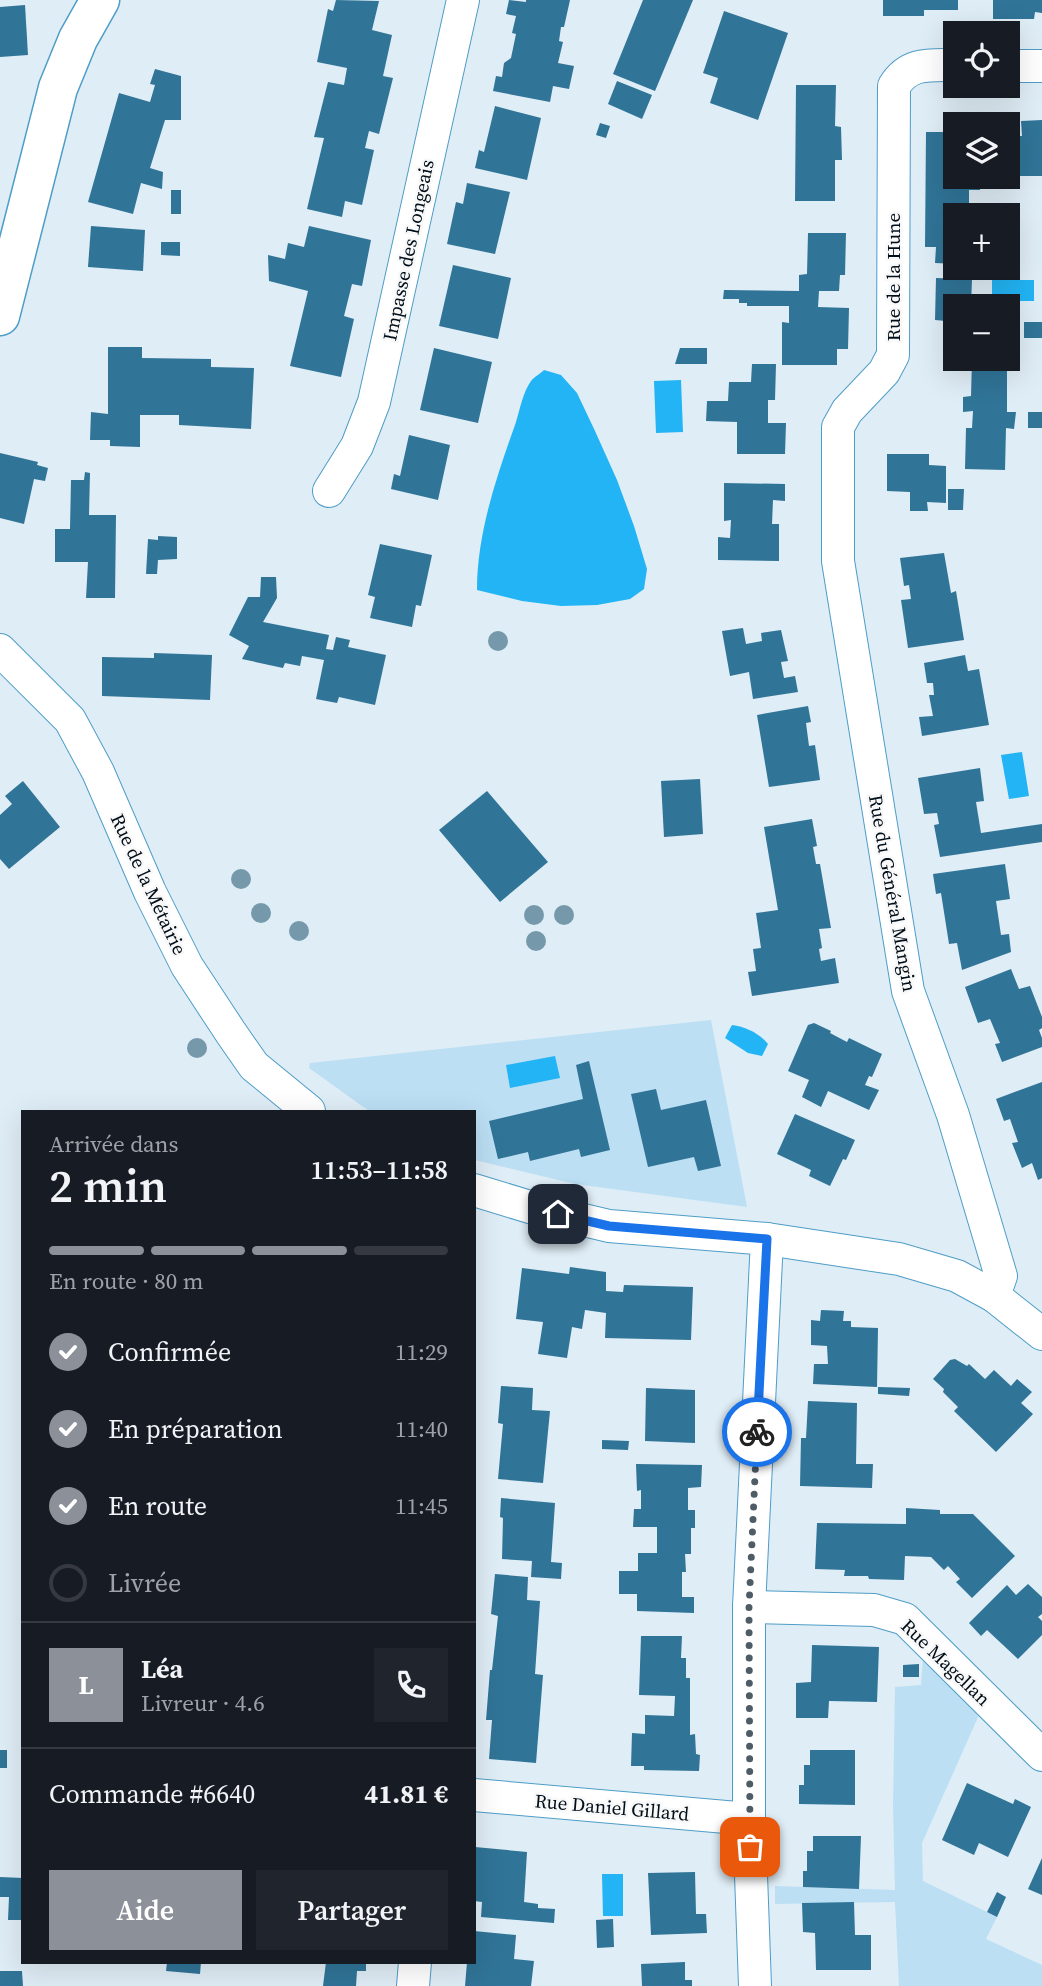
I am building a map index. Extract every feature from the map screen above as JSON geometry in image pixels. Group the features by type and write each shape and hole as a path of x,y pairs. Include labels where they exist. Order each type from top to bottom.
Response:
{"street":[{"path":"0,316 58,88 78,39 100,0"},
{"name":"Impasse des Longeais","path":"329,491 357,446 374,402 463,0"},
{"name":"Rue de la Hune","path":"838,561 838,427 847,411 884,372 893,355 894,86 900,77 913,68 943,65"},
{"path":"1020,66 1042,66"},
{"name":"Rue du Général Mangin","path":"838,561 908,991 953,1115 1001,1276 994,1296"},
{"name":"Rue de la Métairie","path":"0,650 71,720 98,772 150,892 187,966 231,1033 254,1066 308,1110"},
{"path":"476,1191 533,1208 609,1226 767,1239 899,1259 957,1276 994,1296 1042,1334"},
{"path":"755,1986 749,1819 749,1607 767,1239"},
{"name":"Rue Magellan","path":"749,1607 874,1610 905,1619 1042,1755"},
{"name":"Rue Daniel Gillard","path":"476,1795 749,1819"},
{"path":"413,1986 415,1964"}],"shaded area":[{"path":"711,1020 747,1207 575,1184 476,1160 476,1110 368,1110 309,1068 310,1063"},
{"path":"923,1658 979,1715 922,1843 923,1881 997,1917 986,1939 1042,1965 1042,1986 899,1986 895,1902 775,1904 775,1886 895,1890 895,1687 921,1685"}],"water":[{"path":"992,280 1034,280 1034,301 1020,301 1020,294 992,294"},
{"path":"544,370 561,375 577,393 617,480 647,569 644,589 630,599 597,605 561,606 522,601 477,590 480,547 495,484 526,390 532,380"},
{"path":"681,380 683,432 656,433 654,381"},
{"path":"1022,752 1029,796 1009,799 1001,755"},
{"path":"732,1025 752,1031 768,1044 762,1056 748,1053 725,1038"},
{"path":"555,1056 560,1078 510,1088 506,1065"},
{"path":"602,1874 623,1874 623,1916 603,1916"}],"building":[{"path":"336,0 379,1 372,30 392,35 383,76 393,78 379,134 369,131 365,148 374,150 362,205 345,201 342,217 307,209 324,138 314,137 328,82 344,85 347,68 317,62 328,9 333,11"},
{"path":"509,0 570,0 564,27 561,27 559,41 563,42 558,63 574,66 569,89 553,86 550,102 493,91 496,76 502,77 504,63 511,58 516,34 512,33 516,16 506,14"},
{"path":"643,0 693,0 655,91 613,74"},
{"path":"883,0 958,0 958,10 924,10 924,16 883,16"},
{"path":"993,0 1042,0 1042,13 1035,12 1034,19 993,19"},
{"path":"25,5 28,55 0,57 0,7"},
{"path":"724,11 788,33 758,120 710,103 718,78 703,73"},
{"path":"155,69 181,76 181,120 165,120 150,168 163,172 162,189 141,183 133,214 88,202 119,93 150,102 155,85 150,84"},
{"path":"617,81 652,95 642,119 608,104"},
{"path":"796,85 836,85 835,126 841,127 842,160 835,160 835,201 795,201"},
{"path":"495,106 541,118 527,180 475,168 479,150 484,152"},
{"path":"1042,120 1042,176 1020,176 1021,121"},
{"path":"600,123 610,126 606,138 596,135"},
{"path":"926,132 943,132 943,189 980,189 969,190 969,203 943,203 943,263 935,263 936,247 925,247"},
{"path":"467,183 510,192 495,254 447,244 456,202 463,204"},
{"path":"171,190 181,190 181,214 171,214"},
{"path":"91,226 145,230 143,271 88,267"},
{"path":"309,226 371,240 362,286 352,284 344,316 354,319 341,377 290,366 308,291 269,281 268,255 285,259 288,243 304,247"},
{"path":"808,233 846,233 845,275 840,275 839,291 819,291 818,307 849,308 848,349 837,349 837,365 782,365 782,322 789,323 789,306 747,306 747,303 739,303 739,299 723,299 724,290 799,291 799,275 807,274"},
{"path":"161,242 180,242 180,256 161,255"},
{"path":"453,265 511,278 498,339 439,326"},
{"path":"936,278 972,280 971,294 943,294 943,321 935,320"},
{"path":"1024,322 1042,322 1042,338 1024,338"},
{"path":"108,347 142,347 142,358 211,359 211,367 254,368 251,429 179,425 179,415 140,415 140,447 110,446 110,440 90,440 91,412 108,414"},
{"path":"434,348 492,362 478,423 420,410"},
{"path":"680,348 707,348 707,364 675,364"},
{"path":"752,364 776,364 775,400 768,400 768,423 786,423 785,454 737,454 737,422 706,421 707,401 728,401 729,382 751,382"},
{"path":"972,371 1007,371 1007,412 1016,412 1014,429 1006,428 1005,470 965,469 966,428 972,428 973,411 963,412 963,397 971,396"},
{"path":"1028,412 1042,412 1042,428 1028,428"},
{"path":"409,435 450,445 438,500 391,489 394,474 400,476"},
{"path":"0,453 38,462 37,465 48,468 45,481 34,479 24,524 0,518"},
{"path":"887,454 929,454 929,465 946,466 946,503 927,502 928,511 910,511 910,492 887,491"},
{"path":"85,472 90,473 89,515 116,515 115,598 86,598 88,562 55,562 55,529 70,529 71,480 84,480"},
{"path":"724,483 785,484 785,501 773,500 772,524 779,524 779,561 718,560 718,537 730,538 731,520 724,521"},
{"path":"948,489 964,489 963,510 948,510"},
{"path":"158,536 177,537 177,559 158,560 157,574 146,574 148,539 158,540"},
{"path":"380,544 432,555 421,606 416,605 412,627 370,618 375,597 368,595"},
{"path":"944,553 951,593 956,591 964,640 908,648 901,600 911,599 909,585 904,586 900,558"},
{"path":"261,577 276,577 277,598 263,622 329,635 326,649 333,650 336,637 350,640 348,647 386,655 375,705 339,697 337,703 316,699 324,660 302,656 300,666 285,663 283,668 242,659 249,646 229,635 248,597 260,597"},
{"path":"743,628 746,644 762,641 761,633 781,630 788,661 781,662 784,678 795,676 798,692 753,699 749,672 730,676 722,631"},
{"path":"154,653 212,655 210,700 102,696 102,657 154,658"},
{"path":"965,655 968,671 979,669 989,725 922,736 919,717 933,716 929,695 934,695 933,683 927,683 924,663"},
{"path":"808,706 811,722 806,723 809,746 815,745 820,780 769,787 757,715"},
{"path":"980,768 984,801 976,802 981,833 1042,824 1042,842 940,857 934,825 939,824 937,813 924,814 918,778"},
{"path":"700,779 703,834 664,837 661,781"},
{"path":"23,781 60,827 9,869 0,859 0,815 12,804 5,796"},
{"path":"487,791 548,862 500,902 439,830"},
{"path":"812,819 817,846 813,847 816,864 820,864 831,928 819,929 822,948 819,949 821,961 835,958 839,983 752,996 748,972 756,971 753,949 761,948 756,913 778,910 764,827"},
{"path":"1005,864 1010,899 996,901 1001,935 1009,934 1011,952 962,970 957,943 949,944 941,893 936,894 933,874"},
{"path":"1011,969 1019,989 1030,986 1042,1017 1042,1028 1039,1030 1042,1047 1002,1062 995,1044 1000,1043 990,1019 978,1023 965,987"},
{"path":"814,1023 847,1042 849,1038 882,1054 872,1077 869,1076 865,1085 879,1090 869,1110 828,1091 821,1107 802,1097 809,1080 788,1071 808,1025"},
{"path":"589,1061 610,1150 581,1157 579,1149 530,1161 528,1152 498,1159 489,1121 583,1099 576,1065"},
{"path":"1042,1082 1042,1178 1038,1180 1032,1163 1022,1168 1012,1143 1018,1142 1010,1119 1004,1121 996,1099"},
{"path":"656,1089 661,1110 706,1100 721,1166 698,1171 694,1157 648,1167 631,1094"},
{"path":"795,1114 855,1140 830,1186 809,1176 811,1170 777,1154"},
{"path":"570,1267 606,1272 606,1291 623,1292 624,1285 693,1287 691,1340 605,1338 606,1313 585,1310 582,1329 572,1327 567,1358 538,1354 543,1322 516,1319 522,1268 569,1274"},
{"path":"821,1310 844,1311 843,1321 851,1321 851,1327 878,1328 877,1387 813,1384 814,1364 828,1364 827,1346 811,1345 811,1320 820,1321"},
{"path":"955,1359 967,1366 969,1364 985,1379 994,1370 1011,1386 1017,1379 1032,1392 1021,1403 1033,1414 996,1452 954,1411 958,1407 933,1379 950,1360"},
{"path":"501,1386 533,1388 532,1410 550,1411 543,1483 498,1479 503,1424 498,1423"},
{"path":"878,1387 910,1388 909,1396 878,1394"},
{"path":"646,1388 695,1390 695,1443 645,1441"},
{"path":"808,1401 857,1403 856,1464 873,1464 872,1488 800,1486 801,1438 806,1438"},
{"path":"602,1440 629,1441 628,1450 602,1449"},
{"path":"636,1464 702,1465 701,1487 688,1488 688,1510 695,1510 695,1528 691,1528 691,1554 685,1554 686,1572 682,1572 682,1597 694,1597 694,1613 637,1611 637,1594 619,1594 619,1571 638,1571 638,1553 657,1553 657,1527 633,1527 634,1509 641,1509"},
{"path":"501,1498 555,1503 551,1562 562,1563 561,1579 531,1577 532,1561 502,1559"},
{"path":"906,1508 940,1510 940,1514 973,1514 1015,1556 972,1598 956,1582 960,1579 948,1566 944,1570 931,1557 905,1556 904,1580 844,1576 845,1570 815,1569 817,1523 906,1524"},
{"path":"495,1574 528,1577 527,1600 540,1601 535,1674 543,1675 536,1763 489,1759 492,1720 486,1720 498,1616 491,1614"},
{"path":"1028,1584 1042,1597 1042,1614 1038,1617 1042,1621 1042,1635 1018,1659 987,1630 981,1636 969,1623 1007,1585 1016,1595"},
{"path":"641,1636 682,1636 681,1658 686,1658 686,1678 690,1678 690,1735 695,1734 696,1754 700,1755 699,1771 644,1770 644,1766 631,1766 632,1733 645,1734 645,1715 674,1716 675,1696 639,1695"},
{"path":"812,1645 879,1647 877,1702 829,1701 828,1718 796,1718 796,1683 811,1682"},
{"path":"919,1664 919,1677 903,1677 903,1665"},
{"path":"0,1750 7,1750 7,1768 0,1768"},
{"path":"810,1750 855,1750 855,1805 799,1804 799,1785 804,1785 804,1765 810,1765"},
{"path":"967,1783 1013,1804 1015,1799 1031,1807 1008,1857 979,1843 974,1855 942,1840"},
{"path":"813,1836 861,1836 859,1889 803,1887 803,1871 807,1871 807,1851 813,1851"},
{"path":"476,1847 527,1852 524,1902 538,1904 538,1908 555,1909 554,1923 481,1917 482,1902 476,1901"},
{"path":"1042,1858 1042,1895 1028,1889"},
{"path":"695,1872 696,1914 706,1914 707,1933 651,1935 648,1873"},
{"path":"0,1877 21,1878 21,1920 8,1920 9,1897 0,1897"},
{"path":"997,1892 1006,1897 997,1917 987,1912"},
{"path":"854,1902 855,1935 871,1935 871,1970 816,1970 815,1933 803,1932 802,1903"},
{"path":"613,1919 614,1947 597,1948 596,1920"},
{"path":"476,1931 516,1935 514,1959 534,1961 531,1986 465,1986 467,1964 476,1964"},
{"path":"685,1962 685,1980 692,1980 692,1986 642,1986 641,1964"},
{"path":"167,1964 201,1964 200,1974 166,1971"},
{"path":"326,1964 366,1964 366,1971 357,1971 356,1986 323,1986"},
{"path":"0,1971 22,1971 23,1986 0,1986"}],"way so far":[{"path":"750,1847 749,1607 757,1432"}],"route":[{"path":"558,1214 609,1226 767,1239 757,1432"}]}
